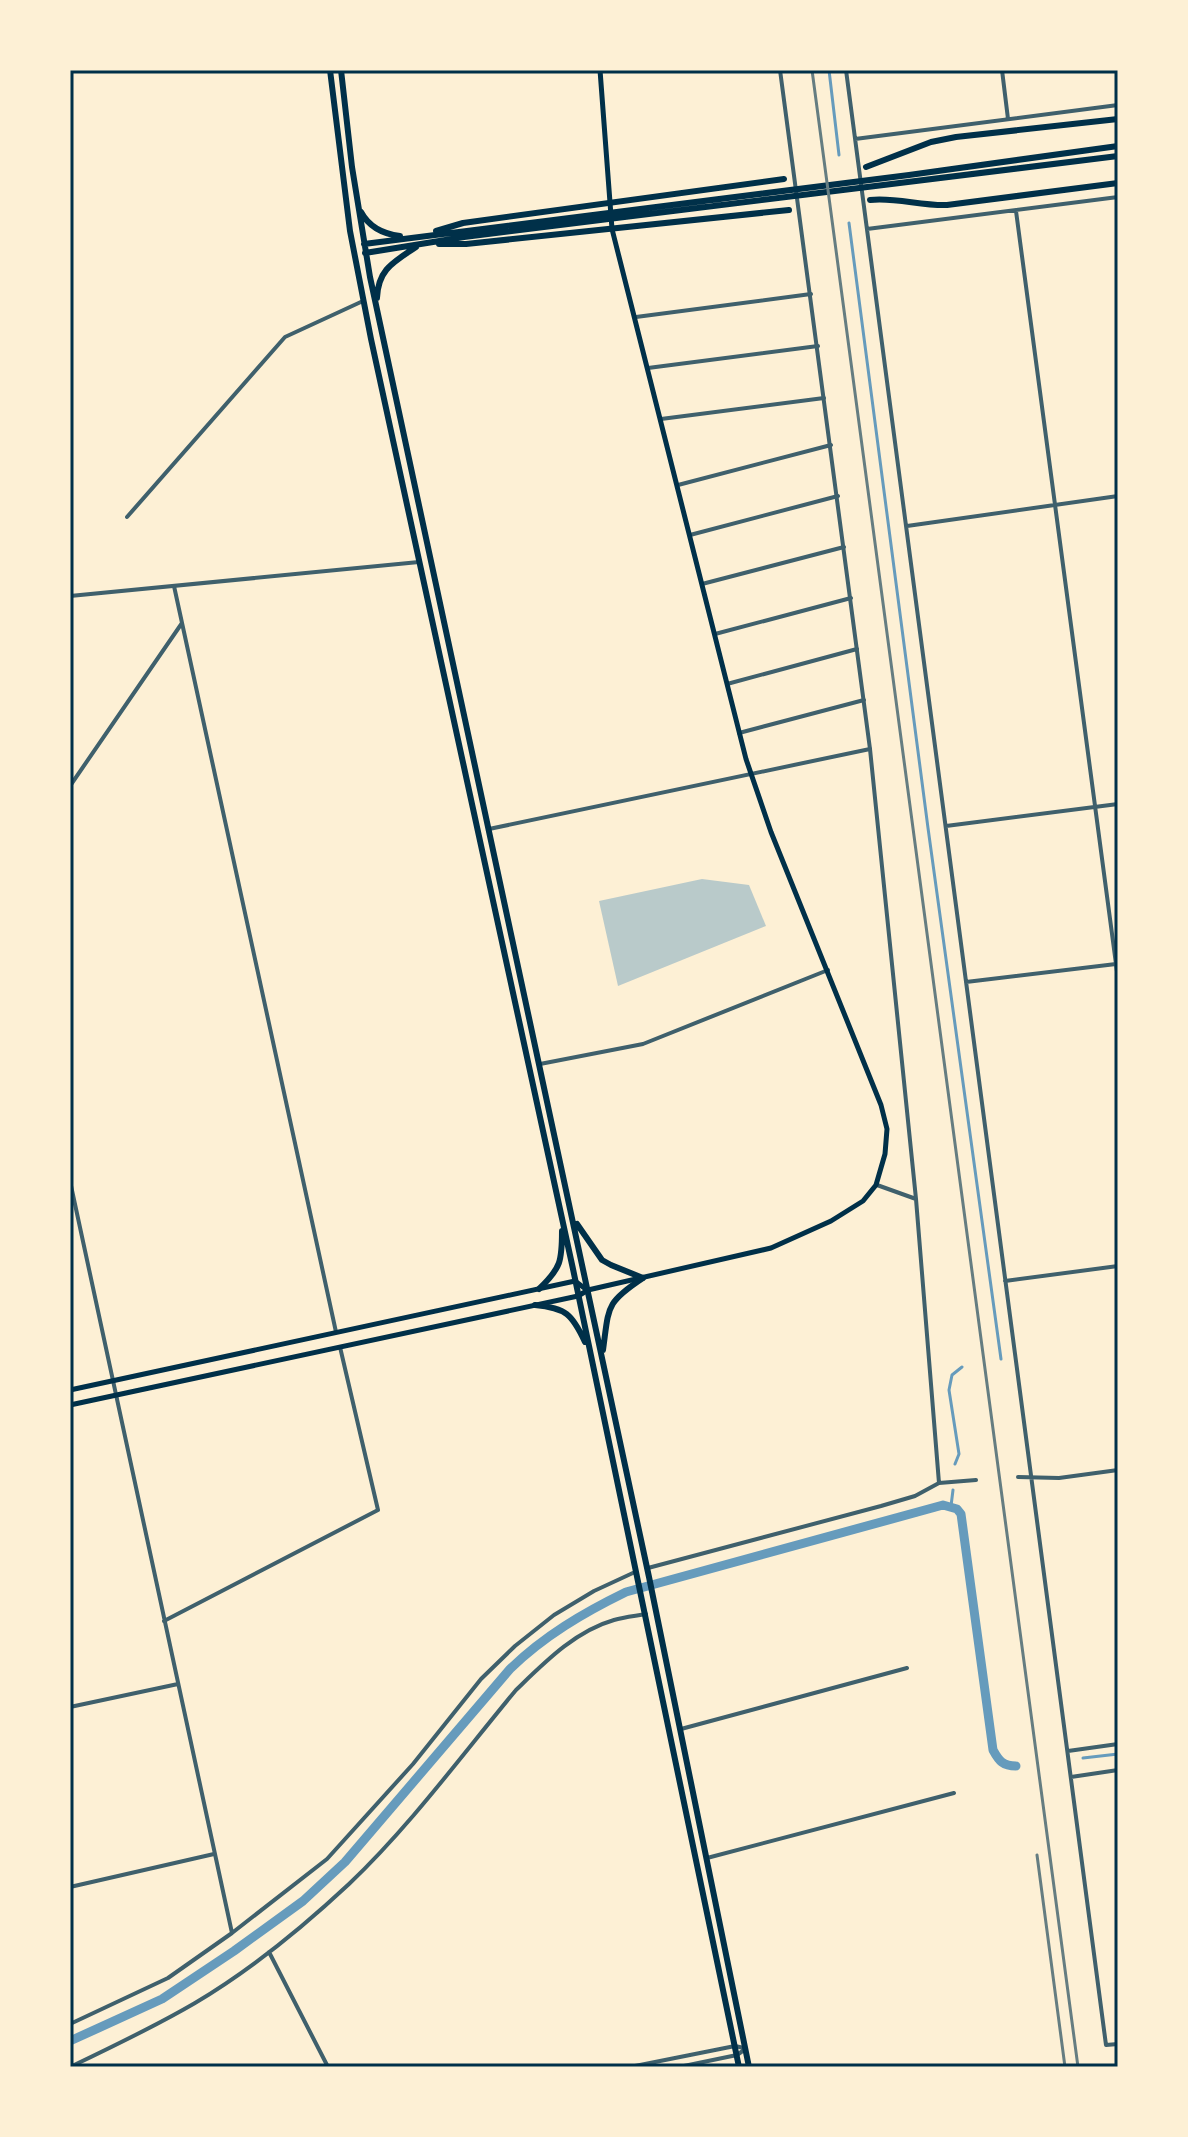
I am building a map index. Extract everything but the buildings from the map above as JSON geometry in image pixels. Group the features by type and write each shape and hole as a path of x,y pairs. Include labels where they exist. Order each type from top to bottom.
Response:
{"main road":[{"path":"330,70 350,231 363,301 638,1575 739,2067"},
{"path":"341,70 357,203 377,312 655,1603 749,2067"},
{"path":"70,1405 578,1296 588,1290 771,1248 831,1221 863,1201 876,1185 885,1154 887,1129 881,1105 771,832 751,774 612,229 600,70"},
{"path":"866,167 931,142 956,137 1118,119"},
{"path":"910,179 1118,146"},
{"path":"364,244 1118,156"},
{"path":"418,236 463,223 784,179"},
{"path":"870,200 947,205 1118,183"},
{"path":"357,203 363,217 380,231 408,237"},
{"path":"377,312 377,291 383,273 388,266 421,244 466,244 789,210"},
{"path":"365,253 464,234"},
{"path":"573,1219 602,1260 643,1278"},
{"path":"539,1289 555,1273 561,1261 562,1220"},
{"path":"602,1356 610,1307 617,1296 643,1278"},
{"path":"70,1390 575,1281 588,1290"},
{"path":"535,1305 555,1307 570,1316 591,1356"}],"street":[{"path":"780,70 870,749 916,1199 939,1483"},
{"path":"846,70 1106,2045 1118,2044"},
{"path":"1002,70 1008,119"},
{"path":"855,139 1118,105"},
{"path":"867,229 1118,197"},
{"path":"1016,211 1118,979"},
{"path":"636,317 811,294"},
{"path":"127,517 285,337 363,301"},
{"path":"648,368 818,346"},
{"path":"661,419 824,398"},
{"path":"678,485 831,445"},
{"path":"690,535 838,496"},
{"path":"906,526 1118,496"},
{"path":"702,584 844,547"},
{"path":"70,596 419,562"},
{"path":"174,586 336,1332"},
{"path":"715,634 851,598"},
{"path":"70,786 182,622"},
{"path":"727,684 857,649"},
{"path":"739,733 864,700"},
{"path":"489,829 870,749"},
{"path":"945,826 1118,804"},
{"path":"966,982 1116,964"},
{"path":"540,1064 643,1044 828,970"},
{"path":"70,1181 232,1933"},
{"path":"876,1185 916,1199"},
{"path":"1005,1281 1118,1266"},
{"path":"164,1621 378,1510 340,1347"},
{"path":"1018,1477 1059,1478 1118,1470"},
{"path":"647,1568 881,1506 915,1496 939,1483 976,1480"},
{"path":"70,2024 168,1978 327,1859 413,1764 481,1679 515,1646 554,1615 594,1591 638,1575"},
{"path":"70,2067 195,2003 268,1951 350,1883 396,1834 536,1670 588,1631 612,1621 646,1614"},
{"path":"681,1729 907,1668"},
{"path":"70,1707 178,1684"},
{"path":"1068,1751 1118,1744"},
{"path":"1071,1777 1118,1770"},
{"path":"707,1858 954,1793"},
{"path":"70,1887 214,1854"},
{"path":"268,1951 328,2067"},
{"path":"630,2067 735,2046 746,2049"},
{"path":"679,2067 737,2055 746,2049"}],"shaded area":[{"path":"702,879 749,885 766,926 618,986 599,901"}],"waterway":[{"path":"829,70 839,155"},
{"path":"849,223 1001,1359"},
{"path":"955,1464 959,1454 949,1390 952,1375 962,1367"},
{"path":"951,1506 953,1490"},
{"path":"70,2041 162,1999 303,1901 345,1862 510,1669 565,1626 626,1592 943,1505 957,1509 961,1514 993,1750 1002,1762 1016,1766"},
{"path":"1083,1758 1118,1754"}],"railway":[{"path":"812,70 1078,2067"},
{"path":"1037,1855 1065,2067"}]}
